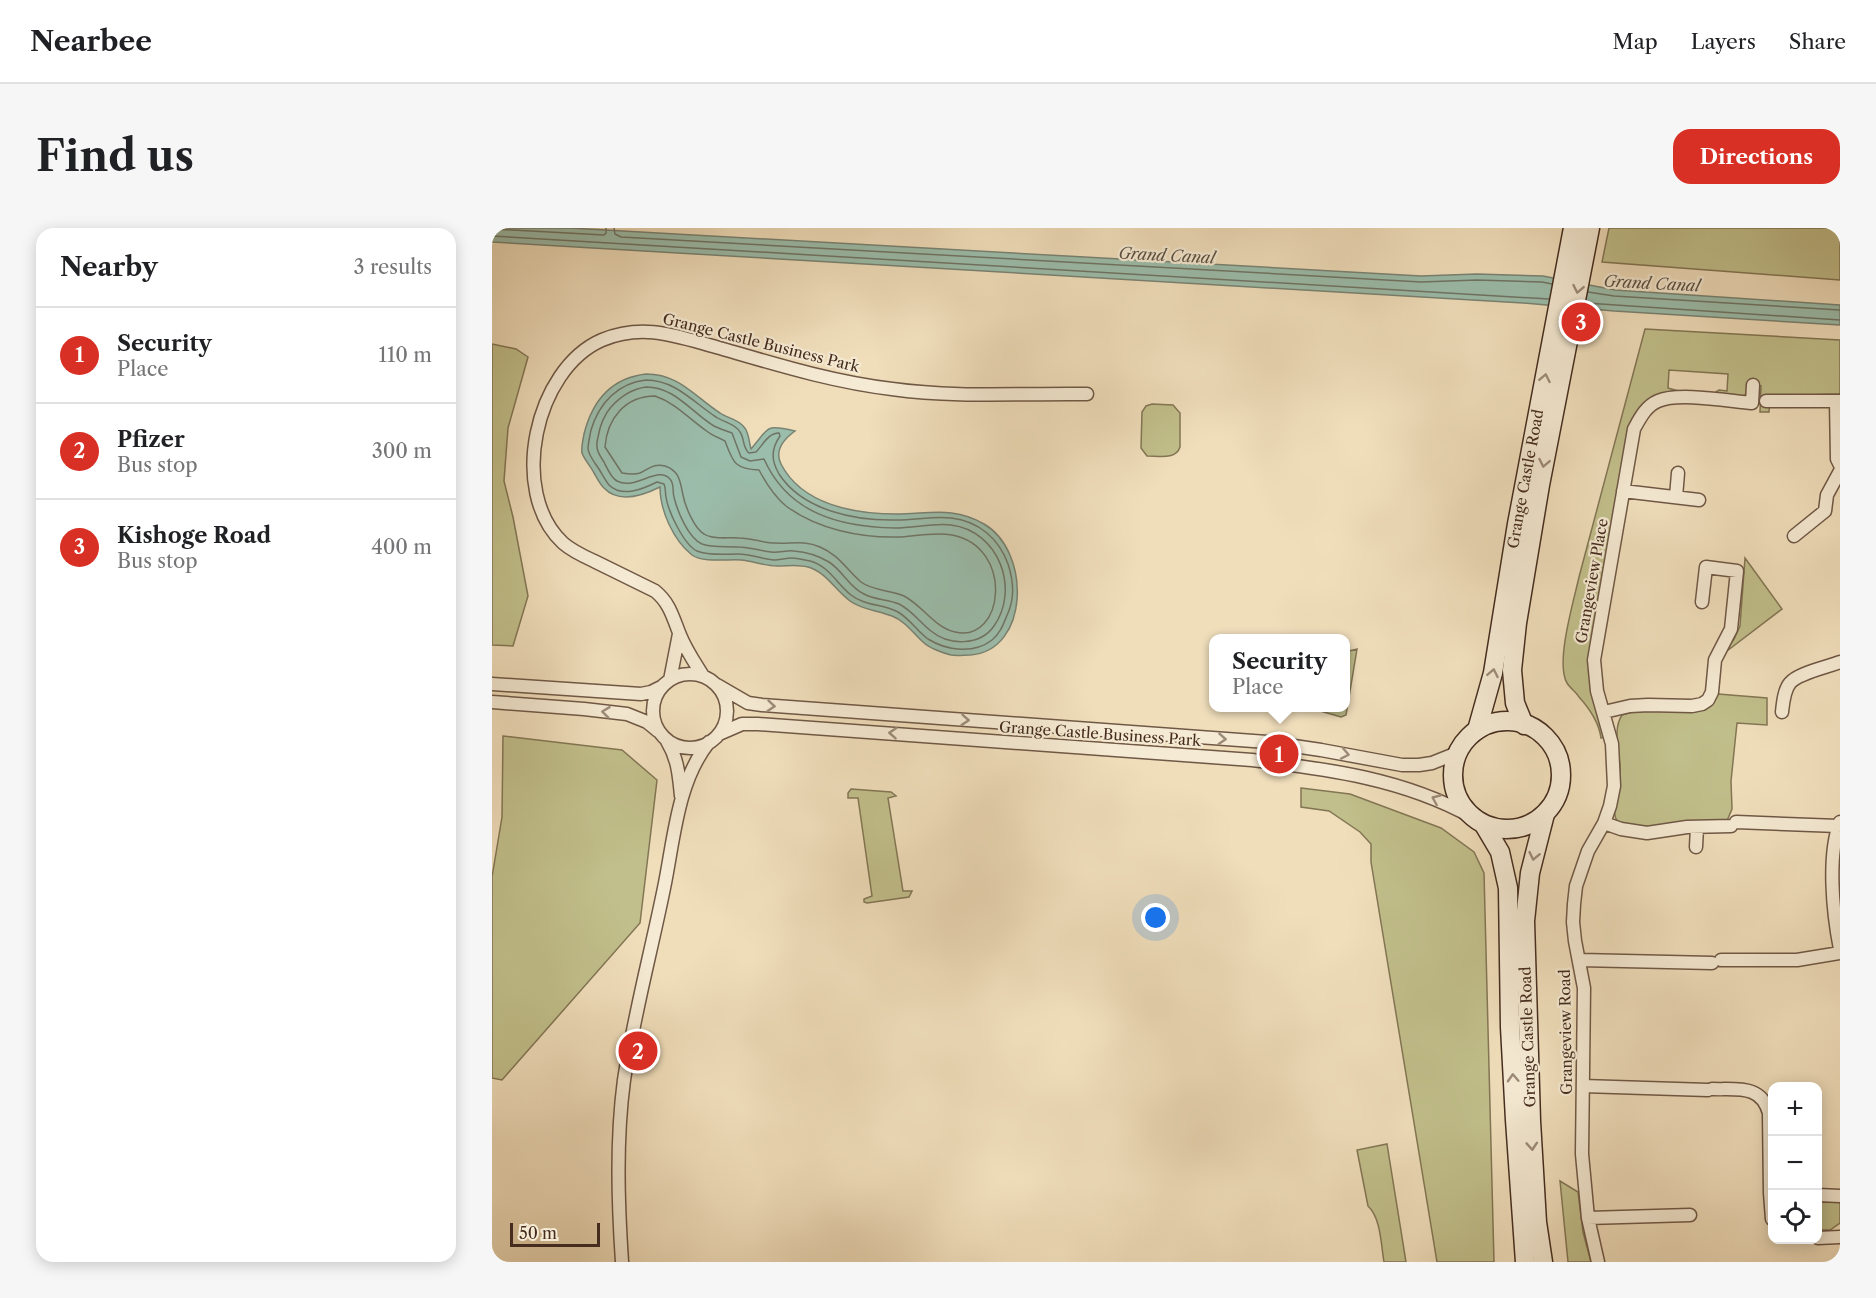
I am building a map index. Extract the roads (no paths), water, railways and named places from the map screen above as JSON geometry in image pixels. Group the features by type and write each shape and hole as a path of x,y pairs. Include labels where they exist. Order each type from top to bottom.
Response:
{"main road":[{"name":"Grange Castle Road","path":"1525,1262 1510,1027 1508,888 1500,852 1478,821 1460,803 1452,776 1457,753 1466,739 1477,730 1493,674 1517,524 1559,344 1581,231"},
{"name":"Grange Castle Road","path":"1543,1262 1537,1222 1531,1120 1525,921 1530,873 1545,814 1559,790 1560,769 1558,759 1549,742 1537,730 1524,725 1515,704 1513,661 1559,344"},
{"path":"1477,730 1508,722 1524,725"},
{"path":"1478,821 1498,829 1512,829 1528,825 1545,814"}],"street":[{"name":"Grange Castle Business Park","path":"704,676 679,634 676,623 662,597 655,591 576,552 563,543 545,520 538,504 534,489 534,464 538,433 552,388 572,360 599,342 616,335 648,331 666,333 815,375 893,390 1087,394"},
{"name":"Grangeview Place","path":"1610,737 1597,691 1594,660 1634,429 1642,414 1656,402 1683,397 1752,403 1753,385"},
{"path":"1766,401 1838,401 1838,459 1840,465"},
{"path":"1794,536 1825,511 1827,495 1840,471"},
{"path":"1676,497 1678,473"},
{"path":"1623,491 1699,500"},
{"path":"1604,712 1648,705 1702,705 1708,700 1712,692 1715,660 1731,629 1737,571 1706,567 1702,602"},
{"path":"679,634 677,650 665,683 655,698 652,711 655,723 675,753 681,800"},
{"path":"1782,712 1783,700 1790,683 1803,675 1840,662"},
{"path":"492,684 641,694 681,675 693,674 704,676 717,685 725,699 727,711 725,723 701,753 692,769 681,800 637,1008 624,1082 621,1128 619,1218 622,1262"},
{"name":"Grange Castle Business Park","path":"717,685 748,703 762,705 1267,742 1402,765 1432,763 1457,753"},
{"path":"492,702 627,714 647,722 675,745 686,748 699,747 714,738"},
{"name":"Grange Castle Business Park","path":"714,738 741,724 759,724 1252,760 1328,770 1376,780 1429,796 1478,821"},
{"name":"Grangeview Road","path":"1598,1262 1588,1218 1582,1154 1584,988 1573,922 1576,886 1588,851 1604,823 1614,786 1614,763 1610,737"},
{"path":"1580,960 1797,960 1840,951 1832,896 1833,860 1839,824 1733,824 1647,833 1621,829 1604,823"},
{"path":"1696,847 1697,827"},
{"path":"1583,1086 1748,1090 1760,1096 1766,1102 1769,1113 1771,1190"},
{"path":"1822,1195 1840,1196"},
{"path":"1588,1218 1690,1215"},
{"path":"1822,1238 1840,1237"}],"water":[{"path":"492,228 570,228 1421,276 1477,274 1543,276 1615,290 1840,305 1840,325 1523,303 492,242"},
{"path":"658,375 677,382 720,413 739,422 747,432 751,449 769,429 795,431 781,445 779,459 790,478 816,498 847,509 864,512 880,514 952,513 973,518 984,524 999,537 1010,555 1016,576 1017,598 1013,619 1004,637 990,649 970,655 951,655 926,644 897,618 855,604 814,569 800,566 772,566 741,560 709,560 692,555 679,541 669,524 662,505 660,487 647,493 624,497 610,493 601,485 582,453 584,434 598,402 613,386 634,376"}],"place":[{"name":"Kishoge Road","path":"1581,322"},
{"name":"Security","path":"1279,754"},
{"name":"Pfizer","path":"638,1051"}],"water label":[{"name":"Grand Canal","path":"1167,255"},
{"name":"Grand Canal","path":"1652,283"}]}
